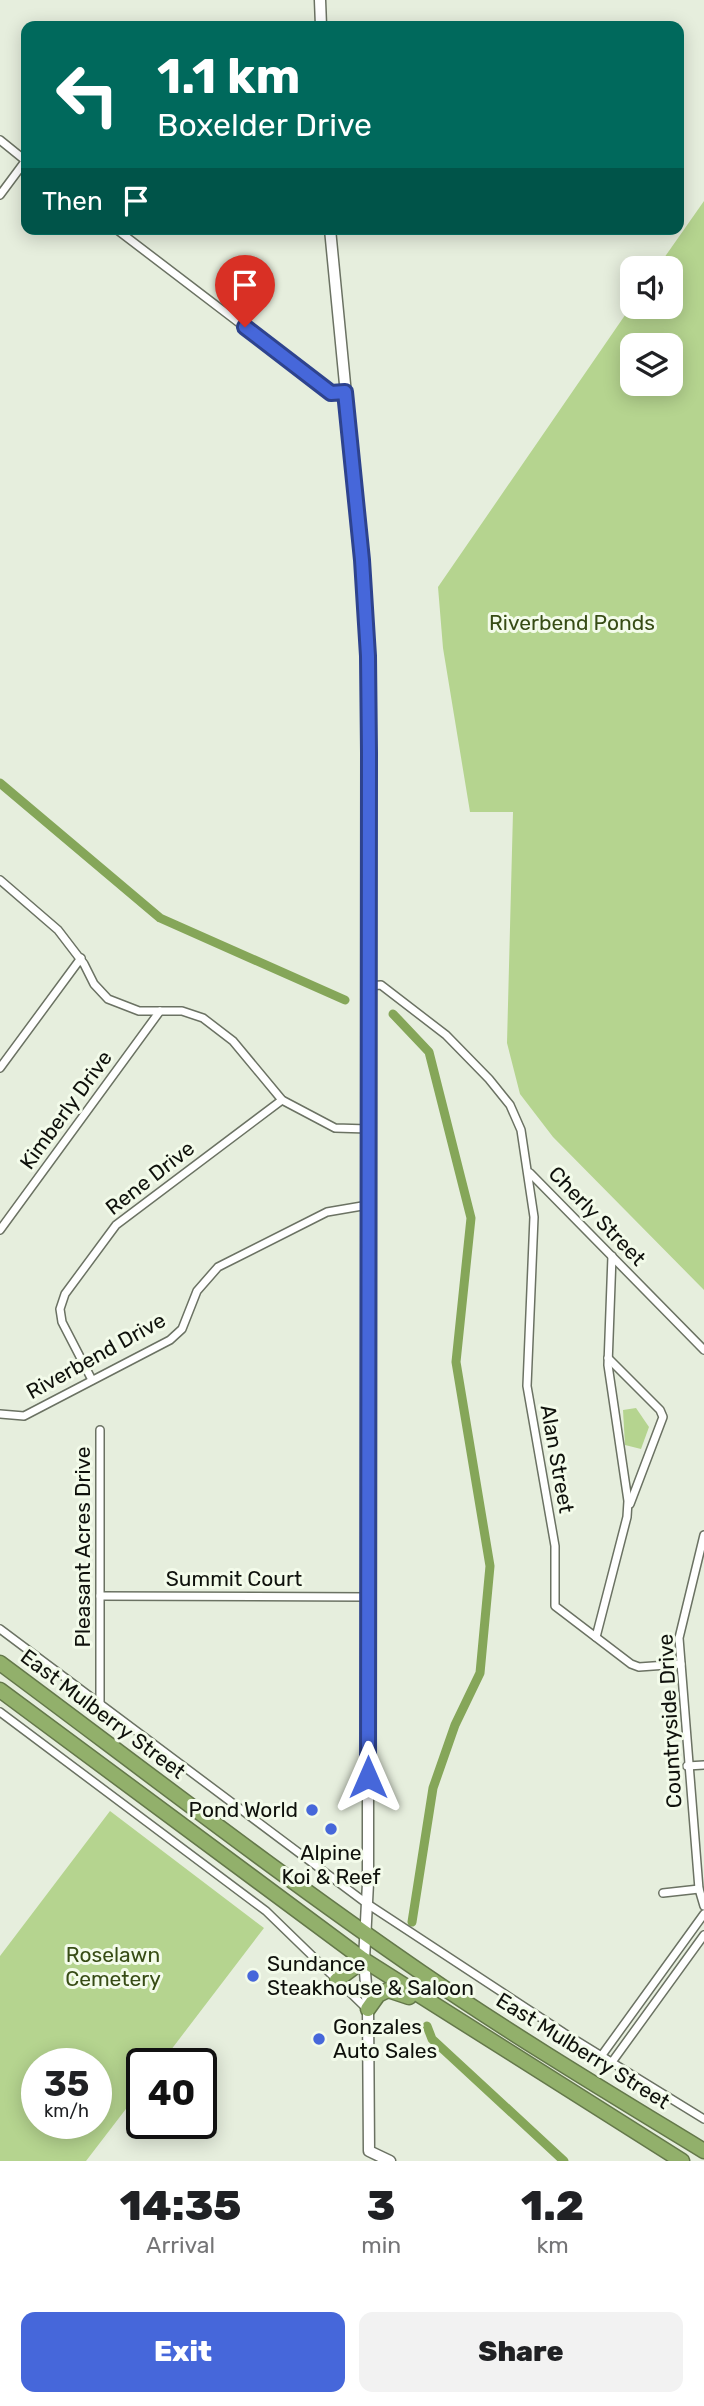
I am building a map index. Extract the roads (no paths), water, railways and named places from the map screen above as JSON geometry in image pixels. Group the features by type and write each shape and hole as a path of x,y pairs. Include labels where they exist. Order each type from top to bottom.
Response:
{"highway":[{"name":"East Mulberry Street","path":"0,1662 366,1934 568,2068 704,2149"},
{"name":"East Mulberry Street","path":"0,1690 364,1960 682,2161"},
{"path":"337,1980 364,1960"},
{"path":"368,2009 383,1992 393,1991 458,2021"},
{"path":"635,2132 670,2161"}],"street":[{"path":"320,0 321,21"},
{"path":"0,140 21,157"},
{"path":"0,195 21,168"},
{"path":"124,235 331,393 345,392"},
{"path":"331,235 368,656 368,1597 364,1960 368,2009 369,2156 390,2161"},
{"path":"1,883 51,923 81,958 94,984 108,999 128,1009 194,1014 222,1030 282,1100 335,1128 368,1129"},
{"path":"0,1069 81,958"},
{"name":"Cherly Street","path":"368,986 381,985 435,1027 489,1079 510,1105 521,1130 530,1172 704,1350"},
{"name":"Kimberly Drive","path":"0,1230 160,1011"},
{"name":"Rene Drive","path":"92,1380 62,1322 60,1309 65,1294 116,1224 282,1100"},
{"name":"Alan Street","path":"530,1172 534,1217 527,1386 555,1546 555,1606 639,1667 681,1664"},
{"name":"Riverbend Drive","path":"0,1414 23,1416 178,1334 188,1321 203,1281 218,1267 327,1212 368,1205"},
{"path":"612,1256 608,1358 627,1486 627,1517"},
{"path":"596,1637 633,1492 663,1417 660,1410 608,1358"},
{"name":"Pleasant Acres Drive","path":"100,1430 100,1704"},
{"name":"Countryside Drive","path":"704,1535 701,1558 682,1615 681,1664 687,1766 701,1862 699,1889 704,1906"},
{"name":"Summit Court","path":"100,1596 368,1597"},
{"path":"0,1629 366,1903 704,2119"},
{"path":"0,1712 266,1911 368,2009"},
{"path":"687,1766 704,1765"},
{"path":"663,1893 699,1889"},
{"path":"602,2055 704,1914"},
{"path":"612,2062 704,1935"}],"waterway":[{"path":"0,783 160,918 345,1000"},
{"path":"393,1014 429,1052 471,1218 456,1362 490,1566 480,1673 455,1725 433,1788 412,1922"},
{"path":"427,2026 432,2039 564,2161"}],"place":[{"name":"Pond World","path":"312,1810"},
{"name":"Alpine Koi & Reef","path":"331,1829"},
{"name":"Sundance Steakhouse & Saloon","path":"253,1976"},
{"name":"Gonzales Auto Sales","path":"319,2039"}],"park label":[{"name":"Riverbend Ponds","path":"572,623"},
{"name":"Roselawn Cemetery","path":"113,1967"}]}
